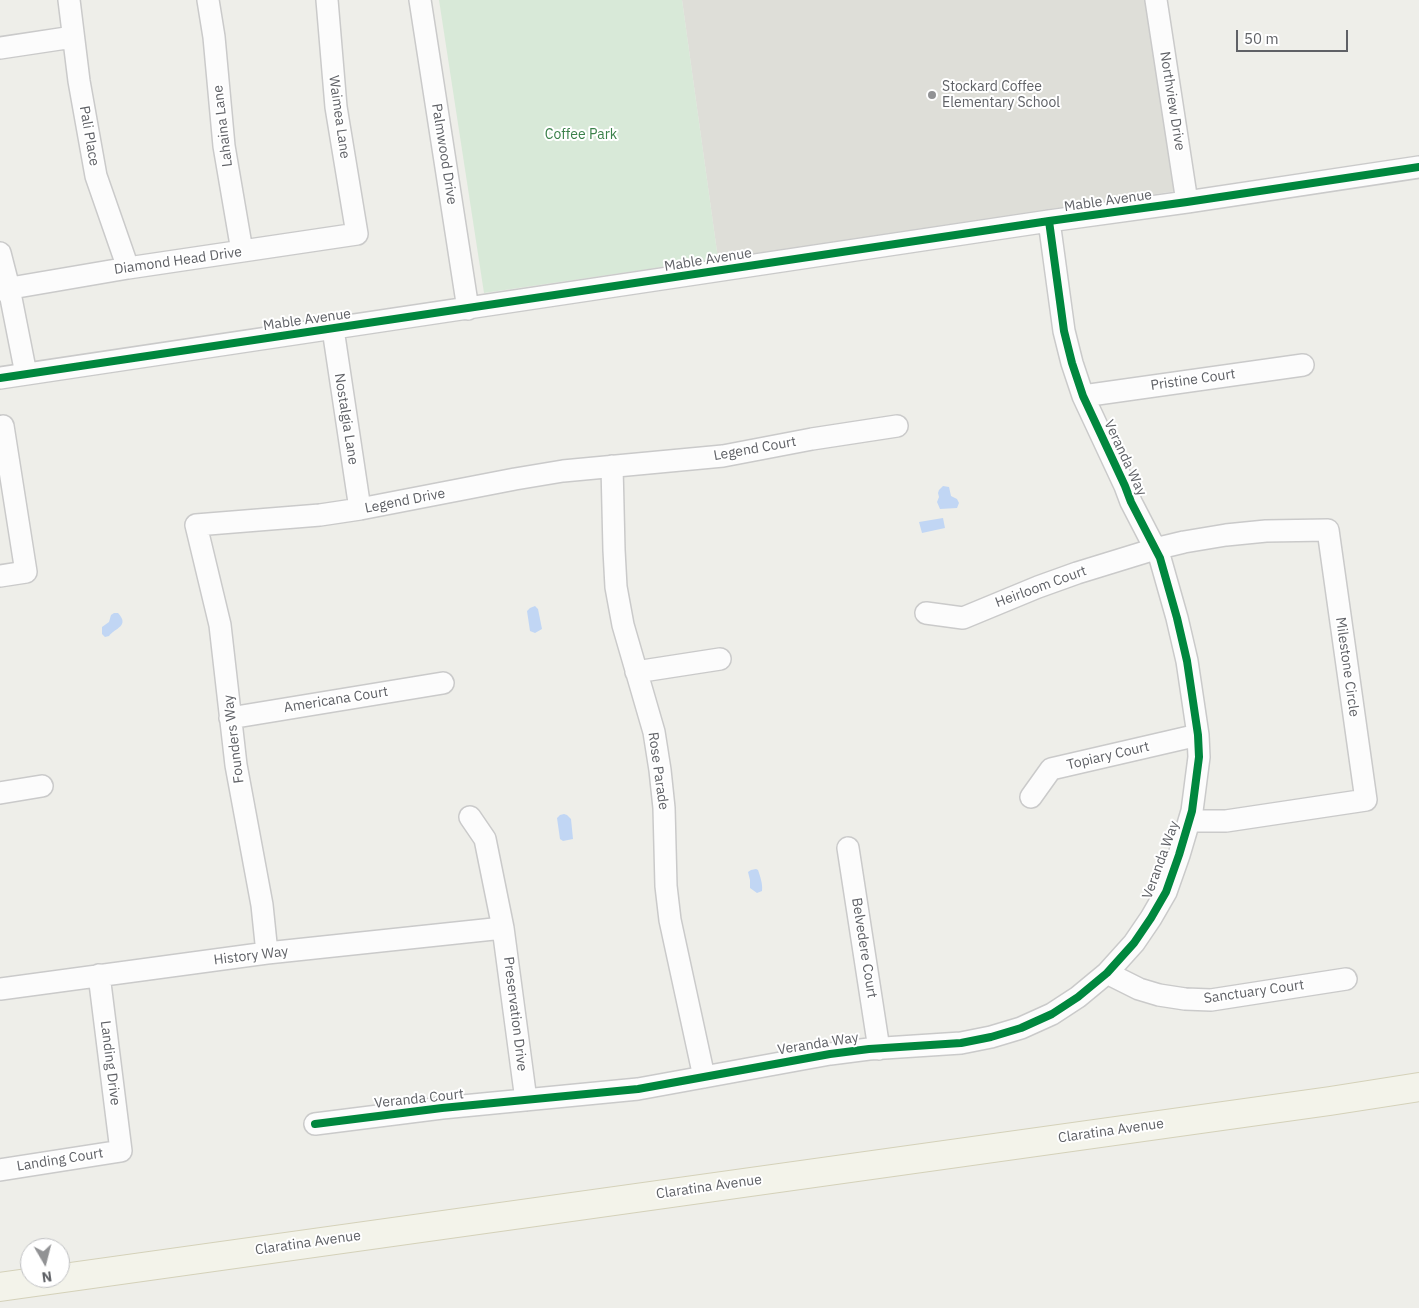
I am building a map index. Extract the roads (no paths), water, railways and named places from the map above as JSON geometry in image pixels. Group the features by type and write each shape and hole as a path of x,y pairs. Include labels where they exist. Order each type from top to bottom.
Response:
{"main road":[{"name":"Claratina Avenue","path":"0,1287 1419,1087"}],"street":[{"name":"Pali Place","path":"69,0 79,81 96,176 128,268"},
{"name":"Lahaina Lane","path":"208,0 214,37 224,146 242,252"},
{"name":"Waimea Lane","path":"326,0 336,107 357,234"},
{"name":"Palmwood Drive","path":"420,0 468,309"},
{"name":"Northview Drive","path":"1156,0 1187,202"},
{"path":"0,48 73,37"},
{"name":"Mable Avenue","path":"0,378 1419,167"},
{"name":"Veranda Way","path":"526,1100 638,1089 830,1054 961,1043 991,1038 1021,1028 1052,1014 1078,998 1107,973 1134,943 1151,918 1166,892 1190,821 1199,757 1198,735 1187,661 1160,558 1131,502 1083,396 1072,363 1064,331 1049,221"},
{"name":"Diamond Head Drive","path":"4,289 128,268 357,234"},
{"path":"0,253 4,289 26,374"},
{"name":"Nostalgia Lane","path":"333,329 360,509"},
{"name":"Pristine Court","path":"1083,396 1303,365"},
{"path":"0,576 26,572 3,426"},
{"name":"Legend Court","path":"612,466 723,456 812,439 897,426"},
{"name":"Legend Drive","path":"196,525 320,515 515,479 563,471 612,466"},
{"name":"Rose Parade","path":"612,466 616,586 622,625 654,732 664,808 666,886 670,920 704,1077"},
{"name":"Founders Way","path":"196,525 220,625 237,774 262,905 267,954"},
{"name":"Milestone Circle","path":"1155,549 1226,535 1266,531 1328,530 1366,800 1226,821 1190,821"},
{"name":"Heirloom Court","path":"926,613 963,618 1038,587 1155,549"},
{"path":"636,672 720,659"},
{"name":"Americana Court","path":"230,718 443,683"},
{"name":"Topiary Court","path":"1031,796 1051,769 1198,735"},
{"path":"0,793 42,786"},
{"name":"Preservation Drive","path":"470,817 485,839 504,928 526,1100"},
{"name":"Belvedere Court","path":"848,848 879,1049"},
{"name":"History Way","path":"0,989 267,954 504,928"},
{"name":"Sanctuary Court","path":"1107,973 1139,989 1159,995 1184,999 1210,1000 1346,979"},
{"name":"Landing Drive","path":"99,975 120,1151"},
{"name":"Veranda Court","path":"315,1124 442,1108 526,1100"},
{"name":"Landing Court","path":"0,1170 120,1151"}],"water":[{"path":"943,486 949,487 951,496 957,499 959,503 957,508 940,509 937,502 938,493"},
{"path":"943,518 945,528 922,533 919,522"},
{"path":"535,606 538,609 542,629 535,633 530,631 527,611"},
{"path":"118,613 121,617 122,624 109,636 105,637 102,634 102,627 109,622 111,615"},
{"path":"564,814 571,819 573,839 563,841 560,839 557,818"},
{"path":"756,869 762,883 762,891 757,893 750,888 748,872"}],"place":[{"name":"Stockard Coffee Elementary School","path":"932,95"}],"park label":[{"name":"Coffee Park","path":"581,135"}]}
